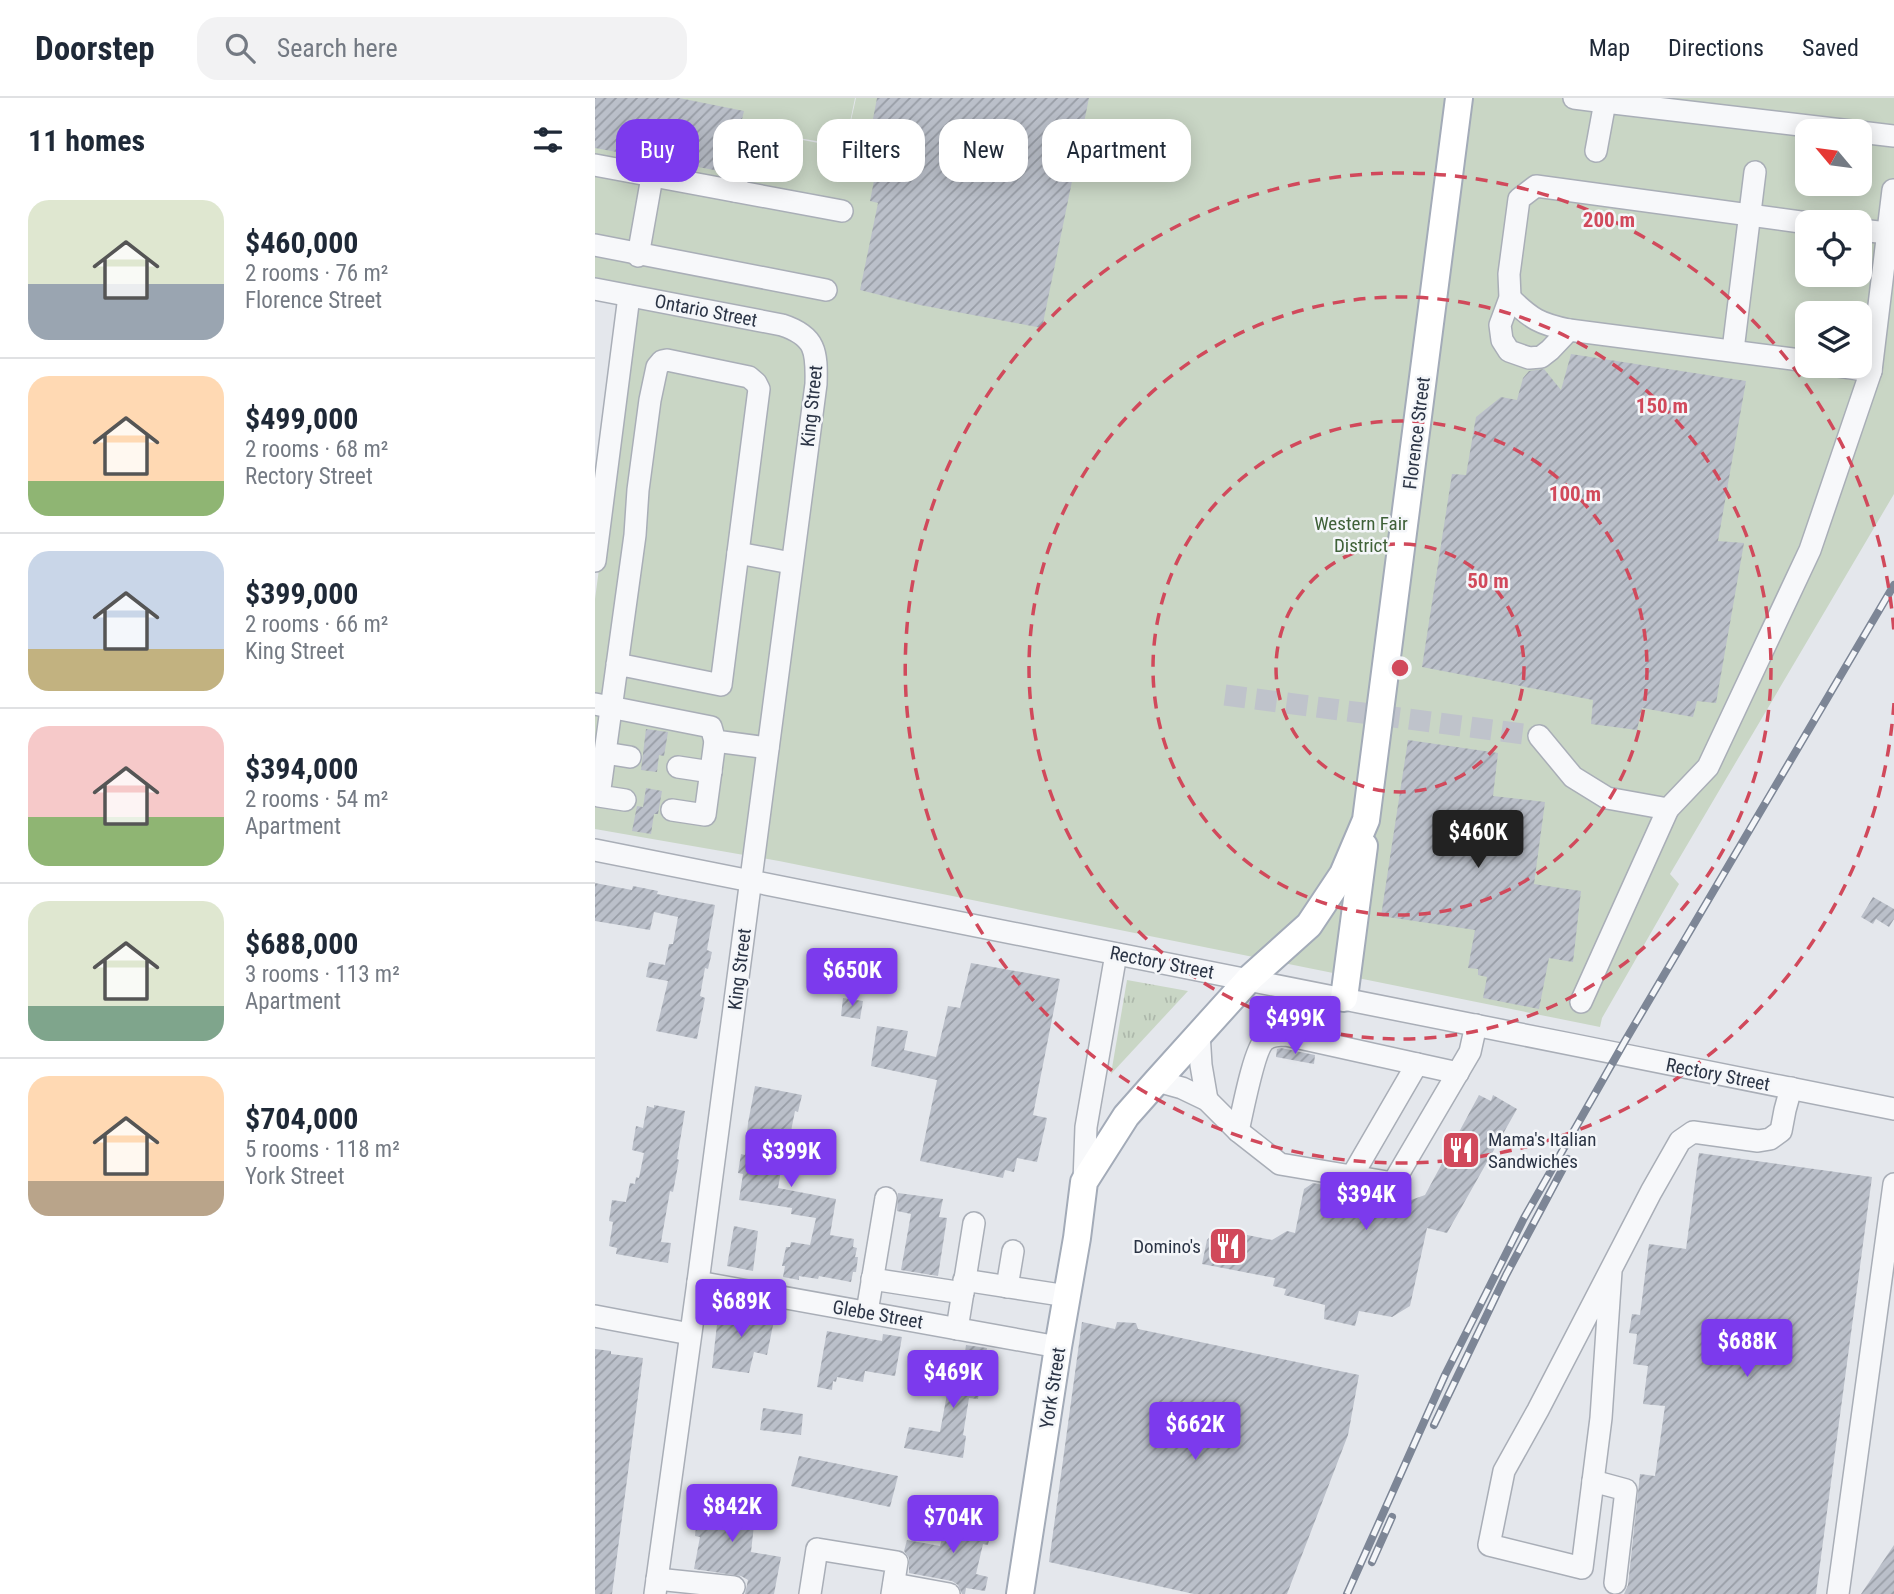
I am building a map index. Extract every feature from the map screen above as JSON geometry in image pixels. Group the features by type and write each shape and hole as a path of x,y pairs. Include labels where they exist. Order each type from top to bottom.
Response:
{"main road":[{"name":"Florence Street","path":"1250,978 1308,925 1343,874 1366,820 1459,98"},
{"path":"1344,998 1366,820"},
{"name":"York Street","path":"1020,1594 1084,1181 1126,1116 1250,978"}],"street":[{"path":"1574,98 1795,124"},
{"path":"1596,152 1605,102"},
{"path":"1873,134 1894,136"},
{"path":"595,165 616,169"},
{"path":"1733,350 1755,172"},
{"path":"638,254 651,182"},
{"path":"681,182 842,211"},
{"path":"734,191 736,182"},
{"path":"1569,330 1541,357 1529,358 1509,351 1502,340 1500,325 1510,298 1509,274 1519,199 1536,186 1795,221"},
{"path":"1872,363 1893,190"},
{"path":"1872,231 1888,233"},
{"path":"595,245 826,290"},
{"name":"Ontario Street","path":"595,289 782,325 799,331 811,344"},
{"path":"595,561 629,296"},
{"path":"1510,298 1527,316 1547,325 1569,330 1795,359"},
{"name":"King Street","path":"656,1586 816,384 817,361 811,344"},
{"path":"617,664 721,685 758,386 745,375 667,360 657,367 650,400 617,664 603,706 605,753 599,796 625,800"},
{"path":"1581,1002 1668,809 1708,767 1810,550 1869,378"},
{"path":"600,527 635,534"},
{"path":"738,553 791,563"},
{"path":"603,706 711,727 715,741 705,815 673,810"},
{"path":"1539,736 1573,777 1607,798 1668,809"},
{"path":"715,741 768,748"},
{"path":"605,753 631,757"},
{"path":"678,767 711,772"},
{"name":"Rectory Street","path":"595,850 1894,1108"},
{"name":"York Street","path":"1084,1181 1086,1126 1116,954"},
{"path":"1157,1081 1182,1087 1207,1100 1238,1131 1280,1164 1393,1183 1470,1052 1476,1025"},
{"path":"1199,1033 1207,1100"},
{"path":"1238,1131 1257,1055 1263,1041 1275,1035 1286,1035 1458,1073"},
{"path":"1352,1176 1417,1064"},
{"path":"1593,1481 1626,1490 1615,1588 1582,1568 1489,1545 1504,1471 1680,1141 1693,1132 1758,1141 1770,1139 1781,1131 1791,1088"},
{"path":"1838,1594 1894,1184"},
{"path":"867,1312 886,1198"},
{"path":"957,1329 974,1223"},
{"path":"1007,1287 1013,1251"},
{"path":"1582,1568 1601,1418 1611,1271"},
{"path":"872,1279 1007,1287 1067,1296"},
{"name":"Glebe Street","path":"698,1282 1058,1347"},
{"path":"595,1316 690,1334"},
{"path":"810,1594 817,1549 897,1562 893,1589 949,1594"},
{"path":"656,1586 734,1587"}],"green space":[{"name":"Western Fair District","path":"595,98 855,98 851,119 817,119 817,141 803,139 803,119 713,119 713,182 803,182 803,140 817,143 817,182 925,182 925,119 851,119 856,98 1894,98 1894,494 1670,874 1679,884 1602,1018 1600,1027 779,861 595,829 595,599 637,286 595,277"},
{"path":"1127,980 1188,991 1111,1074"}],"building":[{"path":"595,98 679,98 744,111 742,119 713,119 713,170 699,167 699,119 616,119 616,152 595,148"},
{"path":"877,98 1089,98 1085,119 1042,119 1042,182 1072,182 1042,328 920,305 860,290 878,203 870,201 874,182 925,182 925,119 873,119"},
{"path":"1571,354 1746,381 1718,541 1744,543 1716,703 1697,701 1693,717 1642,708 1637,730 1591,724 1593,700 1422,667 1452,474 1466,475 1476,417 1501,397 1517,400 1523,378 1529,371 1544,369 1561,390"},
{"path":"646,729 668,732 664,756 659,755 657,772 641,770"},
{"path":"1408,740 1498,753 1493,796 1545,802 1534,884 1581,891 1573,962 1549,958 1539,1009 1483,998 1487,977 1478,975 1478,969 1468,968 1475,930 1381,916"},
{"path":"646,788 662,791 651,834 632,831 637,806 643,807"},
{"path":"595,883 632,890 633,886 658,891 657,894 715,905 707,950 712,952 708,969 705,968 700,996 705,998 697,1039 656,1031 668,981 646,977 649,962 665,965 669,944 673,944 678,917 654,912 650,930 595,921"},
{"path":"1873,897 1894,909 1894,919 1889,927 1876,919 1873,924 1861,917"},
{"path":"971,963 1060,979 1033,1115 1047,1118 1037,1162 1017,1158 1014,1172 1005,1170 1003,1178 920,1161 937,1080 871,1066 877,1026 908,1031 904,1050 936,1057 948,1006 960,1008"},
{"path":"843,998 863,1001 860,1019 841,1016"},
{"path":"1277,1049 1315,1055 1314,1064 1276,1057"},
{"path":"755,1086 802,1095 798,1112 795,1111 789,1141 794,1142 792,1159 783,1158 778,1188 836,1199 830,1235 854,1239 853,1247 857,1248 855,1257 858,1257 856,1272 853,1272 851,1282 819,1276 818,1279 799,1276 799,1280 783,1277 786,1247 790,1247 791,1242 810,1245 816,1218 791,1214 792,1208 739,1200 743,1174 738,1173 741,1154 745,1155"},
{"path":"1479,1095 1491,1101 1493,1095 1517,1109 1447,1233 1427,1228 1410,1306 1392,1317 1359,1311 1355,1326 1324,1319 1325,1305 1284,1295 1286,1289 1273,1286 1275,1278 1202,1264 1207,1240 1217,1229 1272,1240 1287,1231 1295,1233 1304,1189 1313,1183 1393,1199 1397,1205 1425,1195"},
{"path":"654,1105 685,1111 677,1159 679,1160 673,1192 670,1191 661,1242 671,1243 668,1263 616,1254 617,1248 609,1246 613,1222 609,1221 612,1200 626,1202 630,1183 635,1184 636,1177 639,1178 644,1153 632,1150 636,1126 643,1128 647,1106 654,1108"},
{"path":"1699,1153 1872,1177 1816,1594 1624,1594 1628,1585 1640,1474 1655,1476 1665,1406 1643,1404 1648,1366 1633,1364 1637,1334 1629,1333 1632,1314 1640,1315 1649,1244 1686,1249"},
{"path":"898,1193 943,1199 939,1217 947,1218 938,1276 901,1270 911,1214 897,1211"},
{"path":"734,1226 758,1231 753,1271 727,1266"},
{"path":"719,1307 775,1315 767,1355 754,1352 749,1373 712,1368"},
{"path":"1082,1322 1115,1329 1117,1322 1136,1323 1138,1329 1359,1375 1348,1435 1287,1594 1194,1594 1049,1562"},
{"path":"827,1331 882,1341 883,1334 902,1337 895,1376 865,1371 863,1382 837,1377 836,1382 833,1381 832,1390 817,1387"},
{"path":"966,1345 987,1348 978,1399 969,1398 963,1435 966,1436 963,1458 904,1448 909,1427 940,1432 950,1378 961,1380"},
{"path":"595,1349 643,1358 612,1594 595,1594"},
{"path":"763,1408 803,1414 801,1435 760,1430"},
{"path":"799,1456 898,1476 890,1507 791,1486"},
{"path":"700,1491 744,1497 741,1524 754,1525 751,1552 781,1557 774,1594 745,1594 748,1580 741,1576 694,1569 700,1537 695,1536"},
{"path":"948,1517 992,1526 988,1545 983,1544 976,1574 988,1577 985,1591 966,1588 965,1594 962,1594 958,1585 952,1581 909,1573 909,1558 904,1551 907,1540 940,1546"},
{"path":"1894,1545 1894,1594 1861,1594"}],"tunnel":[{"path":"1225,695 1539,736"}],"railway":[{"path":"1347,1594 1445,1375 1524,1218 1625,1041 1894,585"},
{"path":"1434,1425 1506,1275 1568,1159"},
{"path":"1372,1562 1392,1517"}],"place":[{"name":"Mama's Italian Sandwiches","path":"1461,1150"},
{"name":"Domino's","path":"1228,1246"}]}
